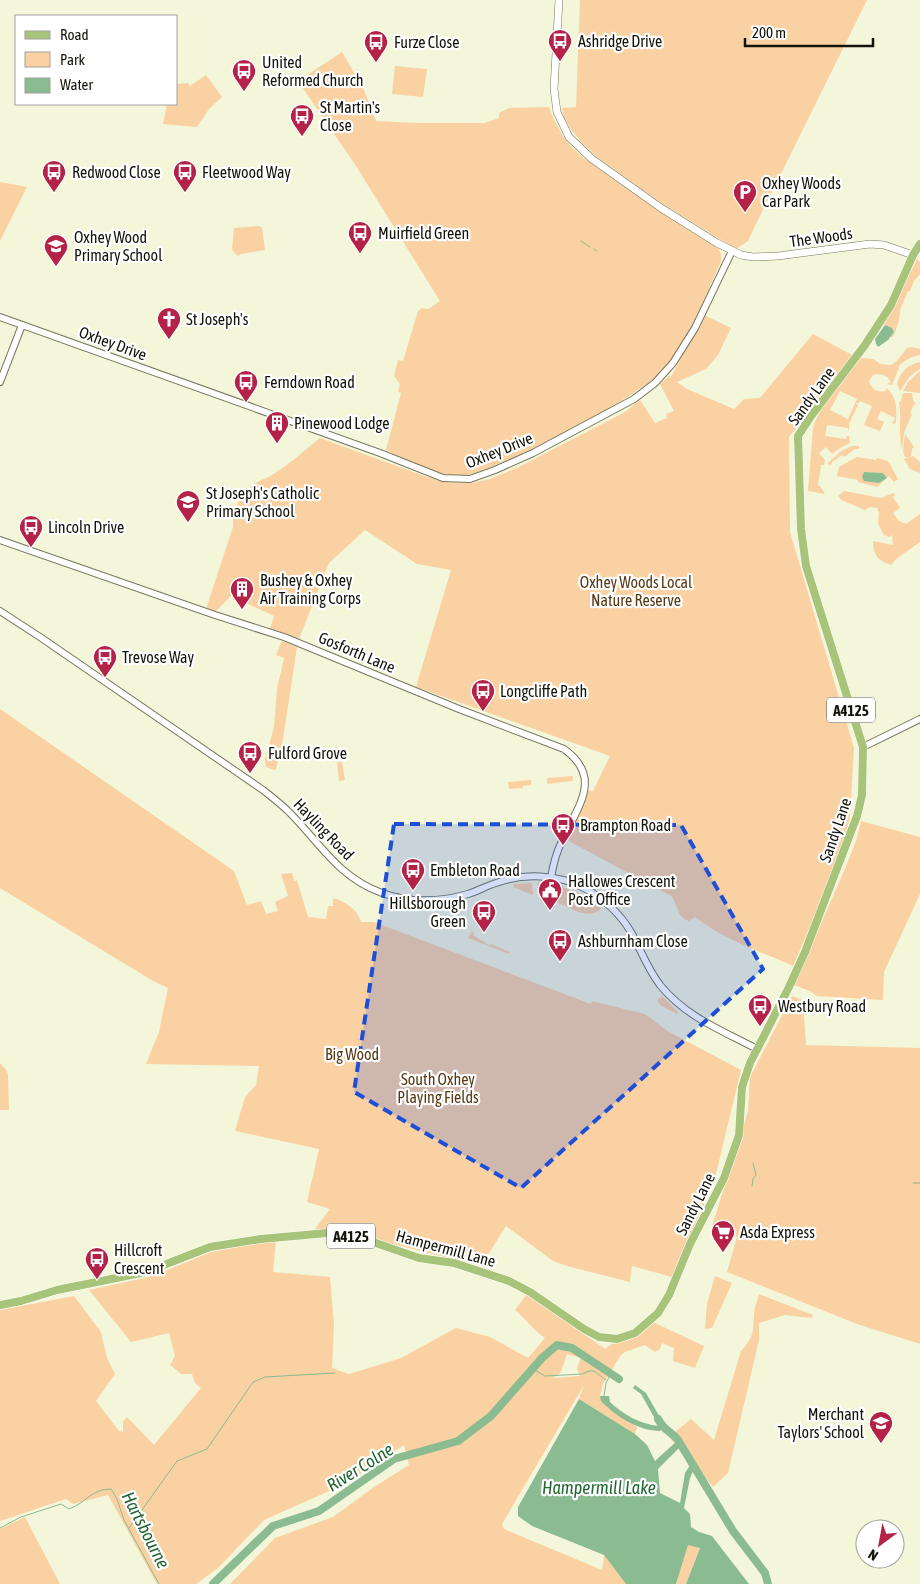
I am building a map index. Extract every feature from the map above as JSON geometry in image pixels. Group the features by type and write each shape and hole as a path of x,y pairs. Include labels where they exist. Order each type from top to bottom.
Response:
{"main road":[{"name":"The Woods","path":"559,0 554,94 557,112 569,137 592,158 661,208 732,251 753,257 770,257 876,244 913,255"},
{"name":"Sandy Lane","path":"684,1258 724,1178 739,1135 742,1087 750,1063 805,952 857,816 862,795 863,747 806,566 801,529 798,436 865,345 891,305 913,255 920,244"},
{"name":"Hampermill Lane","path":"0,1305 57,1290 146,1272 210,1247 261,1239 327,1233 342,1234 370,1241 419,1258 454,1263 502,1278 530,1292 589,1332 605,1339 617,1339 635,1333 658,1313 669,1295 684,1258"}],"street":[{"name":"Oxhey Drive","path":"0,317 380,453 443,478 470,479 533,453 634,399 656,383 673,364 694,328 732,251"},
{"path":"0,382 22,325"},
{"name":"Gosforth Lane","path":"0,540 284,637 458,709 564,749 576,758 581,765 585,790 578,809 556,852 551,878"},
{"name":"Hayling Road","path":"0,611 263,790 289,812 335,864 370,888 408,899 440,900 470,894 497,882 529,877 551,878 584,888 614,910 630,931 650,972 672,998 705,1024 757,1049"},
{"path":"863,747 920,719"}],"highlighted area":[{"path":"394,824 681,825 763,969 521,1188 354,1092"}],"green space":[{"path":"580,0 867,0 748,241 736,249 658,201 598,158 570,128 564,118 562,108 576,107"},
{"path":"342,52 364,90 376,121 485,123 499,118 499,113 509,108 549,107 562,134 581,156 672,220 719,249 721,261 703,303 682,344 665,369 629,396 600,413 534,448 478,472 461,476 441,474 422,468 386,450 401,393 398,392 400,384 394,376 398,360 403,361 418,311 422,308 428,309 440,301 356,166 298,81"},
{"path":"395,66 427,69 423,97 392,94"},
{"path":"206,75 222,97 209,109 197,127 163,124 167,105 178,105 178,84 188,83 190,86"},
{"path":"0,182 27,187 0,241"},
{"path":"259,226 262,228 265,250 238,256 232,250 234,228"},
{"path":"917,259 920,262 920,274 914,281 910,291 908,291 900,310 893,337 890,337 894,332 892,328 884,325"},
{"name":"Oxhey Woods Local Nature Reserve","path":"704,315 731,328 718,355 706,369 677,382 687,389 734,409 744,399 760,398 813,334 852,355 789,437 790,532 854,748 850,818 824,895 793,966 730,939 695,917 689,921 685,919 680,914 671,896 565,839 587,791 593,791 610,756 416,687 451,570 417,564 365,530 329,563 299,639 270,629 274,616 250,605 233,594 215,612 206,609 233,527 234,515 241,498 254,484 275,473 320,438 444,482 472,483 490,479 519,467 625,412 640,400 655,423 667,418 666,414 674,411 660,384 669,376 671,377"},
{"path":"907,348 920,349 920,355 908,359 898,367 892,385 887,384 891,382 886,376 881,374 873,375 869,381 875,390 886,391 886,388 890,391 896,408 896,423 892,424 895,418 881,411 877,419 884,422 880,431 864,425 872,406 860,401 856,403 858,405 849,424 849,432 848,428 827,425 825,436 846,439 849,436 850,443 832,454 826,447 819,453 825,460 824,465 821,465 818,485 825,494 808,491 813,428 827,400 861,358 874,359 880,364 891,365 896,362","holes":["840,391 857,399 848,419 830,410"]},
{"path":"920,362 920,369 911,375 900,391 897,384 900,376 908,367"},
{"path":"920,371 920,393 903,391 908,382"},
{"path":"903,393 912,393 916,405 914,404 910,413 912,414 904,433 902,450 899,402"},
{"path":"905,434 914,447 911,456 907,458 903,451"},
{"path":"852,446 859,446 859,449 855,449 844,457 842,455 832,462 831,465 827,464 841,451"},
{"path":"913,456 920,462 920,473 910,469 904,459"},
{"path":"857,457 876,460 877,458 888,461 898,479 894,482 889,476 887,478 877,487 858,482 858,480 837,476 839,467","holes":["864,472 883,473 887,478 879,483"]},
{"path":"844,491 881,498 893,493 895,495 893,497 900,508 893,513 899,521 906,524 920,514 920,542 896,559 891,565 883,562 875,554 873,541 893,545 892,535 889,537 884,535 878,524 879,513 877,508 870,507 865,510 841,500 838,496"},
{"path":"282,641 297,647 283,739 276,769 274,770 266,767 265,760 274,727 277,689 284,658 276,655"},
{"name":"South Oxhey Playing Fields","path":"0,709 234,871 247,905 261,901 266,914 278,911 275,902 288,896 281,874 292,873 294,881 297,880 308,917 326,919 328,906 333,906 333,898 338,899 354,910 361,922 374,922 591,1004 592,1001 645,1014 669,1032 741,1070 714,1182 672,1277 632,1266 630,1282 567,1266 553,1261 506,1226 481,1266 336,1230 315,1229 330,1209 307,1202 319,1149 235,1131 245,1097 256,1085 259,1066 146,1064 159,1032 168,988 153,981 0,888"},
{"path":"337,762 342,762 345,780 339,781"},
{"path":"573,776 573,781 547,784 547,778"},
{"path":"531,780 531,785 523,786 523,788 509,789 508,782"},
{"path":"861,821 920,837 920,894 884,972 883,1000 816,996 812,992 794,985 844,871 856,841"},
{"path":"532,883 533,895 513,887 514,884"},
{"path":"537,883 552,885 556,902 543,896 539,891"},
{"path":"554,885 580,893 602,908 592,914 586,914 558,904"},
{"path":"472,931 473,935 490,946 491,944 510,952 509,954 468,938"},
{"path":"662,996 678,1012 677,1014 660,1005 657,1000"},
{"path":"792,996 803,1000 806,1045 920,1048 920,1344 857,1324 727,1272 737,1237 712,1226 748,1111 750,1077"},
{"path":"0,1063 8,1074 9,1110 0,1110"},
{"path":"276,1240 273,1272 330,1277 334,1325 332,1368 349,1374 401,1358 456,1328 490,1337 528,1358 545,1338 515,1310 527,1294 605,1349 612,1344 632,1339 653,1322 704,1346 695,1368 673,1361 674,1348 662,1343 660,1349 655,1352 645,1345 621,1355 603,1384 600,1396 604,1404 637,1427 635,1434 579,1399 584,1385 502,1524 504,1529 602,1570 604,1555 626,1584 230,1584 275,1538 333,1517 374,1487 409,1465 404,1445 345,1484 264,1520 218,1568 196,1584 157,1584 108,1495 73,1504 66,1499 0,1521 0,1310 74,1296 101,1332 107,1358 115,1374 96,1401 119,1431 123,1432 123,1422 127,1417 154,1445 201,1388 195,1383 192,1374 181,1374 170,1365 175,1356 169,1333 131,1342 89,1290 153,1276 211,1252","holes":["567,1354 581,1358 577,1368 580,1376 554,1378 561,1372"]},
{"path":"715,1276 732,1283 712,1328 705,1329 707,1304"},
{"path":"759,1294 813,1315 812,1318 785,1315 759,1323 759,1340 728,1473 713,1487 669,1437 691,1419 714,1440 741,1351 752,1334 754,1311"},
{"path":"25,1517 60,1584 0,1584 0,1529"},
{"path":"688,1544 700,1547 686,1584 676,1584"}],"water":[{"path":"885,325 892,328 894,332 888,340 878,347 875,339"},
{"path":"864,472 883,473 887,478 879,483 864,481 862,477"},
{"path":"635,1385 646,1393 665,1424 660,1431 628,1422 601,1401 600,1396 609,1396 610,1402 627,1415 639,1421 659,1426 641,1394 633,1388"},
{"name":"Hampermill Lake","path":"579,1399 635,1434 647,1445 655,1461 678,1440 681,1446 658,1469 660,1493 680,1503 685,1473 692,1462 695,1467 690,1478 684,1508 690,1514 691,1527 712,1536 749,1584 686,1584 700,1548 688,1545 676,1584 626,1584 604,1555 532,1526 518,1516 518,1507"}],"waterway":[{"path":"581,241 590,247"},
{"path":"752,1186 756,1175 753,1163"},
{"path":"913,1183 920,1183"},
{"name":"River Colne","path":"213,1584 273,1526 319,1511 394,1459 458,1441 491,1416 542,1358 557,1345 572,1348 619,1379"},
{"path":"533,1369 545,1376 582,1374 594,1371 606,1380"},
{"path":"129,1528 177,1461 207,1449 253,1382 265,1377 335,1373"},
{"path":"604,1396 606,1383 611,1373"},
{"name":"River Colne","path":"658,1419 678,1440 733,1531 765,1573 768,1584"},
{"name":"Hartsbourne","path":"0,1528 21,1517 61,1504 69,1509 98,1491 111,1489 117,1499 124,1520 159,1584"}],"place":[{"name":"Ashridge Drive","path":"560,62"},
{"name":"Furze Close","path":"376,63"},
{"name":"United Reformed Church","path":"244,92"},
{"name":"St Martin's Close","path":"302,137"},
{"name":"Redwood Close","path":"54,193"},
{"name":"Fleetwood Way","path":"185,193"},
{"name":"Oxhey Woods Car Park","path":"745,213"},
{"name":"Muirfield Green","path":"360,254"},
{"name":"Oxhey Wood Primary School","path":"56,267"},
{"name":"St Joseph's","path":"169,340"},
{"name":"Ferndown Road","path":"246,403"},
{"name":"Pinewood Lodge","path":"277,444"},
{"name":"St Joseph's Catholic Primary School","path":"188,523"},
{"name":"Lincoln Drive","path":"31,548"},
{"name":"Bushey & Oxhey Air Training Corps","path":"242,610"},
{"name":"Trevose Way","path":"105,678"},
{"name":"Longcliffe Path","path":"483,712"},
{"name":"Fulford Grove","path":"250,774"},
{"name":"Brampton Road","path":"563,846"},
{"name":"Embleton Road","path":"413,891"},
{"name":"Hallowes Crescent Post Office","path":"550,911"},
{"name":"Hillsborough Green","path":"484,933"},
{"name":"Ashburnham Close","path":"560,962"},
{"name":"Westbury Road","path":"760,1027"},
{"name":"Asda Express","path":"723,1253"},
{"name":"Hillcroft Crescent","path":"97,1280"},
{"name":"Merchant Taylors' School","path":"881,1444"}],"park label":[{"name":"Big Wood","path":"352,1054"}]}
